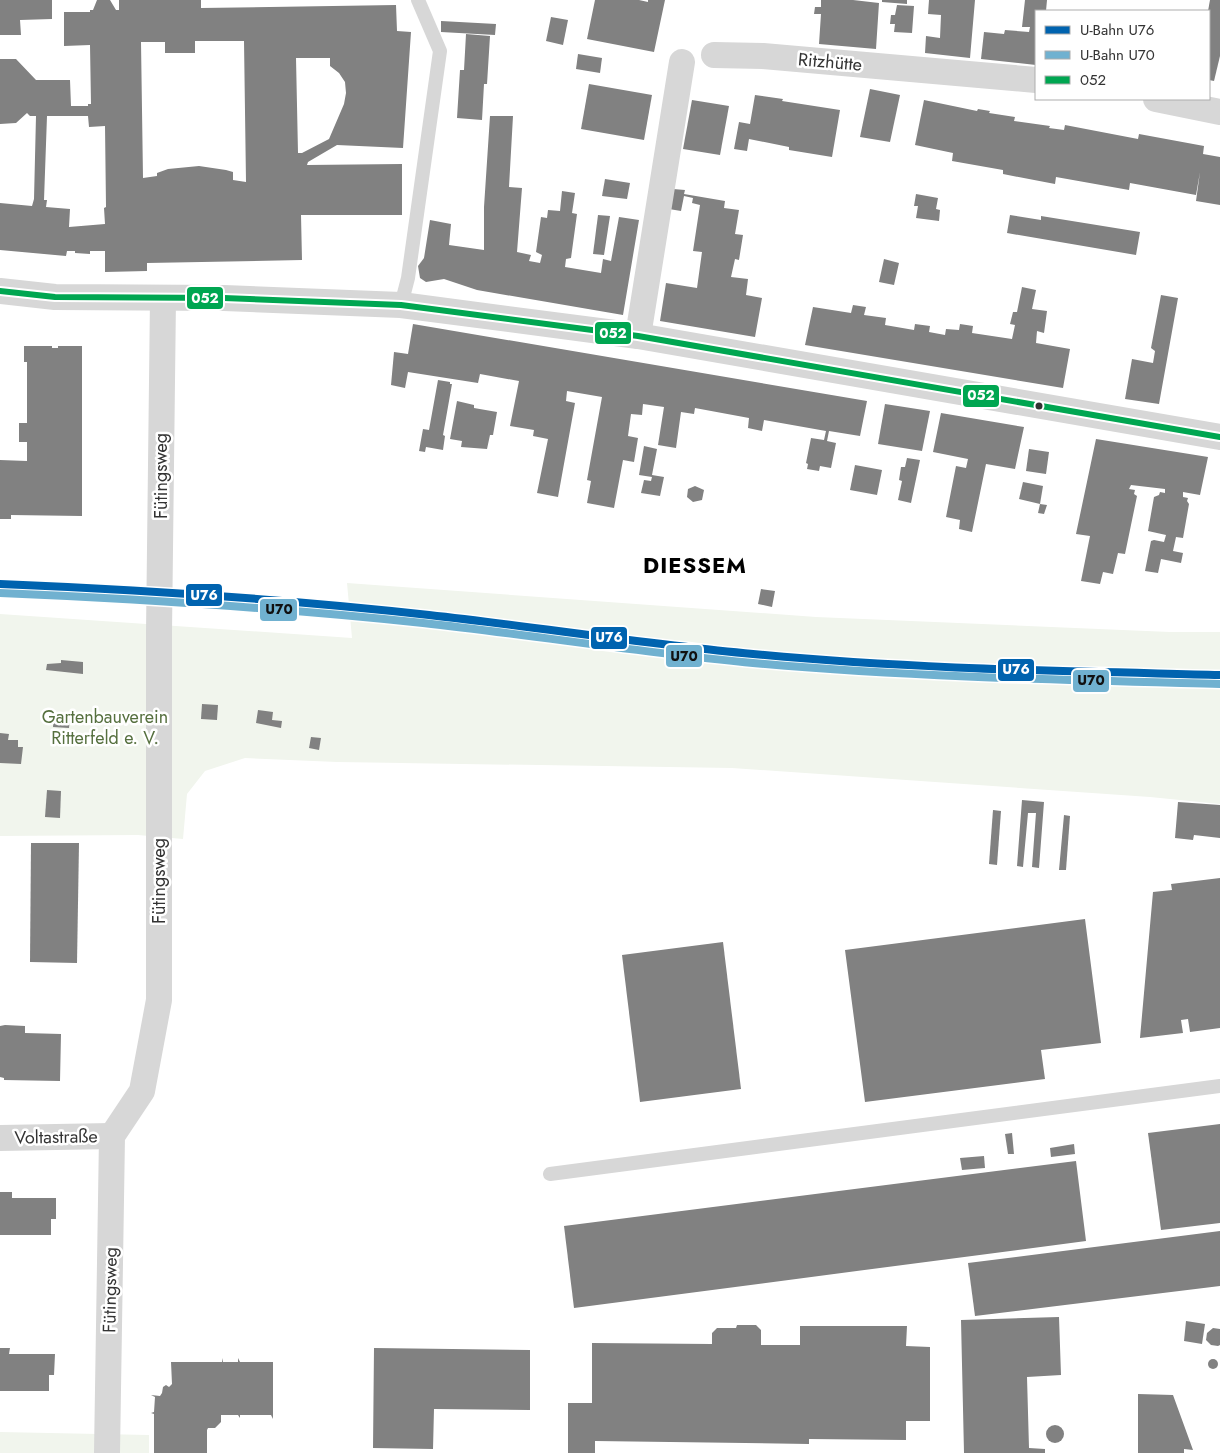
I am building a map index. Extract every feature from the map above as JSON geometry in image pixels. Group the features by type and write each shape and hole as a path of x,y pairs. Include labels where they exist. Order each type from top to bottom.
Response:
{"street":[{"name":"Ritzhütte","path":"714,55 763,56 1035,80"},
{"path":"638,336 682,62"},
{"path":"1161,100 1220,112"},
{"path":"0,291 55,297 224,298 401,305 638,336 1220,437"},
{"name":"Fütingsweg","path":"107,1453 112,1136 142,1091 159,1000 163,298"},
{"name":"Voltastraße","path":"0,1138 112,1136"}],"lane":[{"path":"401,305 408,278 440,52 418,0"},
{"path":"550,1174 1220,1086"}],"green space":[{"name":"Gartenbauverein Ritterfeld e. V.","path":"347,583 816,617 1170,632 1220,632 1220,804 1150,797 732,768 337,762 245,758 205,771 187,794 183,839 138,835 0,836 0,614 352,638"},
{"path":"0,1432 149,1435 149,1453 0,1453"}],"building":[{"path":"0,0 52,0 52,19 20,20 21,35 0,35"},
{"path":"97,0 110,0 116,10 119,10 119,0 201,0 201,8 396,5 397,31 411,32 403,148 337,145 308,162 307,165 402,164 402,215 301,215 302,260 147,263 147,271 105,272 105,251 90,251 90,254 67,251 66,256 0,250 0,203 32,206 34,199 36,116 30,116 27,113 16,123 0,124 0,59 16,59 36,80 70,80 71,106 88,106 88,104 91,104 90,45 64,46 64,12 90,12 90,10 93,10","holes":["195,41 244,41 246,182 233,180 233,172 199,166 168,169 157,173 157,176 143,178 141,42 165,42 165,53 195,53","296,58 330,58 330,66 339,73 345,82 346,93 344,104 329,139 302,153 298,153","47,116 88,116 89,127 105,126 105,224 69,227 70,209 46,207 47,200 44,200"]},
{"path":"595,0 639,0 648,2 648,0 665,0 654,52 587,39"},
{"path":"821,0 853,0 879,3 876,49 819,44 821,14 814,14 815,7 821,7"},
{"path":"882,0 907,0 907,4 882,2"},
{"path":"929,0 975,0 970,58 925,53 926,36 940,38 941,15 928,14"},
{"path":"1025,0 1047,0 1046,10 1035,10 1035,65 981,59 984,32 1004,34 1005,30 1029,32 1030,27 1022,27"},
{"path":"1210,0 1220,0 1220,56 1214,81 1210,80 1210,10 1208,10"},
{"path":"897,5 914,6 912,33 894,32 895,24 890,24 891,15 895,15"},
{"path":"551,17 568,20 563,45 546,41"},
{"path":"441,21 496,24 495,35 441,32"},
{"path":"466,34 490,36 487,84 484,84 482,120 457,118 460,70 464,70"},
{"path":"578,54 602,58 600,73 576,69"},
{"path":"589,84 652,95 644,140 581,129"},
{"path":"870,89 900,95 890,142 860,137"},
{"path":"755,95 840,110 832,157 789,150 789,147 749,139 747,151 734,149 739,122 750,124"},
{"path":"692,100 729,106 720,155 683,149"},
{"path":"924,100 977,111 978,109 990,111 989,113 1015,117 1014,121 1050,126 1049,128 1064,130 1065,125 1138,139 1139,134 1204,146 1203,154 1220,157 1220,205 1196,201 1200,172 1196,195 1130,183 1129,190 1056,177 1055,184 1003,174 1003,170 952,161 953,153 915,145"},
{"path":"490,116 513,116 509,187 522,188 517,252 531,255 529,261 540,263 542,255 536,252 541,217 547,218 548,210 560,211 562,191 575,193 572,213 577,214 571,258 566,259 565,267 601,273 603,259 611,261 619,217 639,220 623,315 477,290 444,279 426,282 420,278 418,266 424,258 430,220 451,224 449,245 484,250 484,207"},
{"path":"605,179 630,183 627,199 602,196"},
{"path":"673,189 685,190 684,194 725,201 724,208 739,210 735,234 743,235 739,260 735,259 731,277 748,279 746,295 762,298 755,337 660,321 666,283 697,288 702,252 693,251 700,205 692,203 693,198 684,196 681,211 669,209"},
{"path":"916,194 938,198 936,209 940,210 939,221 916,218 918,206 914,206"},
{"path":"598,215 610,216 604,255 593,254"},
{"path":"1010,215 1041,220 1041,216 1140,232 1136,255 1007,233"},
{"path":"884,259 899,263 894,285 879,282"},
{"path":"1022,287 1036,290 1032,309 1047,311 1044,333 1037,331 1036,343 1070,349 1063,388 805,345 813,307 851,313 853,305 866,307 864,315 886,318 885,325 914,330 915,324 930,326 929,332 945,335 946,329 959,330 960,324 973,326 972,333 1012,339 1015,325 1010,324 1013,312 1017,312"},
{"path":"1161,295 1178,298 1159,404 1125,399 1132,359 1153,363 1155,351 1151,348"},
{"path":"413,324 867,401 860,436 829,431 827,441 836,443 831,468 820,466 819,471 807,469 808,464 806,463 811,438 824,440 826,431 764,420 762,431 748,428 749,418 695,408 694,414 681,412 676,448 658,445 664,407 643,404 642,415 631,414 628,436 638,438 634,462 623,460 614,508 587,503 591,481 587,480 602,397 567,391 566,401 575,403 558,497 537,493 548,439 533,436 534,430 510,426 519,381 480,374 478,383 408,372 405,388 391,385 394,352 408,354"},
{"path":"24,346 52,346 52,348 58,348 58,346 82,346 82,516 11,515 11,519 0,519 0,460 27,461 27,442 19,442 19,423 27,423 27,362 24,362"},
{"path":"438,380 452,384 443,435 445,436 443,450 426,447 425,452 419,451 423,429 429,430"},
{"path":"457,401 474,405 474,408 497,412 493,435 490,435 487,449 461,447 462,441 450,439"},
{"path":"885,404 930,411 922,451 878,444"},
{"path":"941,413 1024,427 1015,469 986,464 972,532 959,529 960,520 946,517 956,466 966,468 968,459 933,452"},
{"path":"1096,439 1208,457 1200,495 1183,492 1183,497 1188,498 1189,504 1183,538 1176,537 1173,551 1183,553 1181,563 1161,559 1158,573 1145,571 1151,541 1164,542 1166,535 1148,531 1154,497 1159,495 1160,492 1165,493 1165,489 1131,485 1129,489 1135,490 1134,494 1137,496 1125,554 1118,553 1113,574 1103,572 1100,584 1081,581 1090,536 1076,534"},
{"path":"644,446 657,449 652,475 664,477 660,496 641,493 644,480 651,481 652,477 639,475"},
{"path":"1029,449 1049,452 1046,474 1026,471"},
{"path":"907,458 920,460 911,503 898,500 902,481 899,480 901,467 905,467"},
{"path":"855,465 882,470 877,495 850,490"},
{"path":"1023,482 1043,486 1040,504 1019,499"},
{"path":"695,486 704,490 702,500 693,502 687,497 688,489"},
{"path":"1040,504 1047,505 1044,514 1038,513"},
{"path":"761,589 775,591 772,607 758,604"},
{"path":"61,660 83,662 83,674 46,670 47,664 61,663"},
{"path":"202,704 218,705 217,720 201,719"},
{"path":"258,710 273,712 272,720 282,721 281,728 256,723"},
{"path":"54,716 70,717 69,728 53,727"},
{"path":"0,733 9,734 8,740 18,740 18,747 23,747 21,764 0,763"},
{"path":"311,737 321,738 319,750 309,748"},
{"path":"47,790 61,791 60,818 45,817"},
{"path":"1022,800 1044,802 1039,868 1032,867 1036,813 1028,813 1023,867 1017,866"},
{"path":"1178,802 1220,805 1220,838 1194,835 1193,840 1175,838"},
{"path":"993,810 1001,811 997,865 989,864"},
{"path":"1064,815 1070,816 1066,870 1059,870"},
{"path":"31,843 79,843 77,963 30,962"},
{"path":"1220,878 1220,1028 1190,1032 1188,1019 1181,1020 1183,1033 1140,1038 1153,892 1172,890 1171,884"},
{"path":"1085,919 1101,1043 1041,1050 1045,1079 865,1102 845,950"},
{"path":"723,942 741,1089 640,1102 622,955"},
{"path":"0,1026 25,1026 25,1033 61,1034 60,1081 4,1080 4,1078 0,1077"},
{"path":"1220,1124 1220,1223 1161,1230 1148,1133"},
{"path":"1012,1133 1014,1154 1008,1154 1005,1134"},
{"path":"1074,1144 1075,1154 1051,1157 1050,1148"},
{"path":"984,1156 985,1168 962,1170 960,1158"},
{"path":"1076,1161 1086,1241 574,1308 564,1226"},
{"path":"0,1192 12,1192 12,1198 56,1198 56,1219 51,1219 51,1235 0,1235"},
{"path":"1220,1231 1220,1286 975,1316 968,1263"},
{"path":"1059,1317 1061,1375 1027,1377 1029,1448 1045,1449 1045,1453 964,1453 961,1320"},
{"path":"1186,1321 1205,1324 1202,1344 1184,1341"},
{"path":"737,1325 756,1325 761,1330 761,1345 800,1345 800,1326 907,1326 906,1346 930,1347 930,1421 906,1421 906,1440 809,1439 809,1444 595,1441 595,1453 568,1453 568,1403 592,1403 592,1343 712,1344 712,1333 717,1328 736,1328"},
{"path":"1213,1328 1220,1329 1220,1345 1218,1346 1211,1345 1206,1340 1207,1333"},
{"path":"0,1348 10,1348 9,1354 55,1354 54,1375 49,1375 49,1391 0,1391"},
{"path":"374,1348 530,1350 530,1410 434,1409 433,1449 373,1448"},
{"path":"222,1358 223,1362 238,1362 238,1358 240,1362 273,1362 273,1419 271,1415 240,1415 240,1418 238,1415 221,1415 221,1422 215,1428 208,1428 207,1430 207,1453 154,1453 154,1414 151,1413 154,1412 155,1397 151,1395 160,1396 163,1387 166,1385 169,1387 172,1384 171,1362 222,1362"},
{"path":"1213,1359 1218,1364 1213,1369 1208,1364"},
{"path":"1138,1394 1173,1395 1193,1450 1184,1449 1184,1453 1138,1453"},
{"path":"1051,1425 1059,1425 1064,1430 1062,1441 1051,1443 1046,1438 1046,1430"}],"metro line":[{"name":"U76","path":"0,584 161,592 322,604 712,650 811,659 986,669 1220,675"},
{"name":"U70","path":"0,593 106,598 317,613 464,628 670,654 811,668 986,677 1220,684"}],"transit line":[{"name":"052","path":"0,291 55,297 224,298 401,305 638,336 1220,437"}],"district":[{"name":"DIESSEM","path":"695,565"}]}
